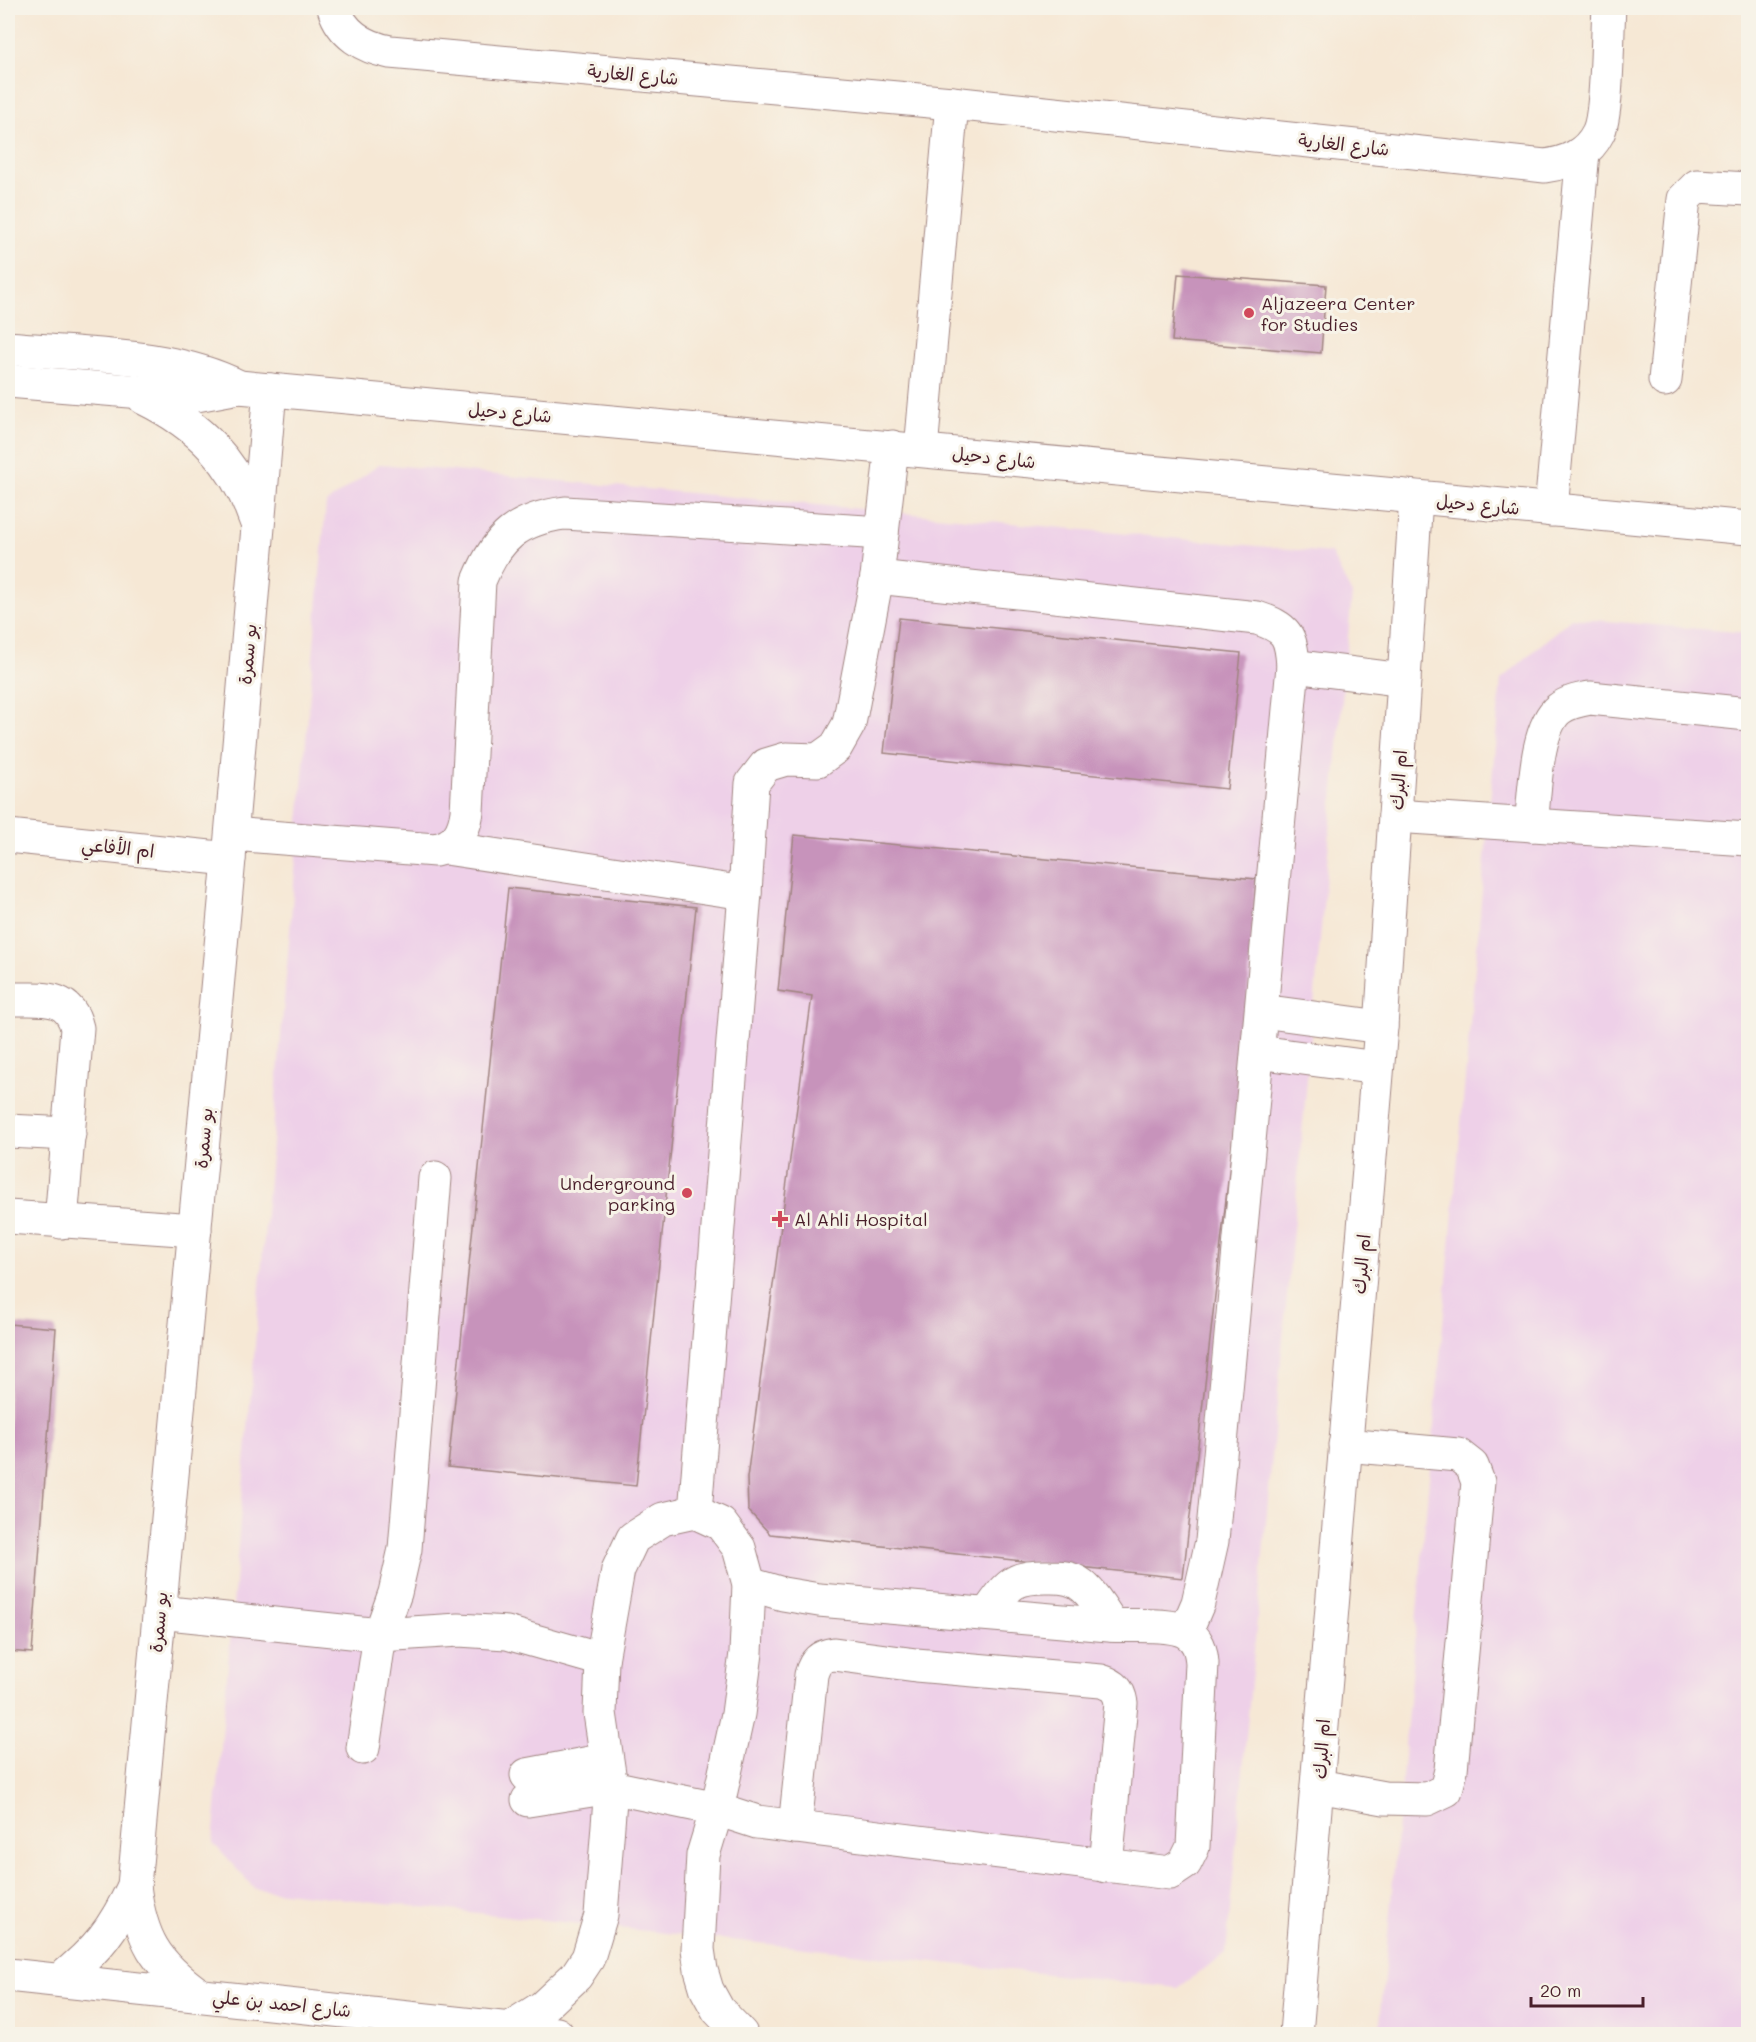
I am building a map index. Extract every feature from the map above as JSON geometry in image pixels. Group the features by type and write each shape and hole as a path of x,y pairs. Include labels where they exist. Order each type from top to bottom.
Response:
{"street":[{"name":"شارع الغارية","path":"334,8 343,27 356,40 372,49 390,52 952,103 1545,166 1565,163 1583,152"},
{"path":"1551,510 1583,152 1599,132 1604,107 1609,8"},
{"path":"695,1512 752,783 766,765 786,759 818,760 836,747 849,724 877,577 882,533 907,448 952,103"},
{"path":"1665,380 1684,199 1697,186 1749,189"},
{"name":"شارع دحيل","path":"8,348 166,363 216,375 254,389"},
{"name":"شارع دحيل","path":"8,381 191,396 254,389 1749,528"},
{"name":"بو سمرة","path":"198,1994 172,1975 151,1949 138,1919 134,1886 258,526 254,389"},
{"path":"131,392 171,411 210,441 239,480 258,526"},
{"name":"ام البرك","path":"1295,2033 1318,1786 1381,1027 1416,498"},
{"path":"446,848 462,834 467,812 479,581 488,559 501,540 520,526 542,516 565,513 882,533"},
{"path":"877,577 1257,618 1278,625 1292,641 1293,666 1212,1541 1198,1603 1186,1631"},
{"path":"1293,666 1404,680"},
{"path":"1531,825 1545,731 1558,710 1573,702 1590,698 1749,714"},
{"path":"1395,816 1749,839"},
{"name":"ام الأفاعي","path":"8,836 230,846 435,850 446,848 745,893"},
{"path":"8,999 52,1000 65,1005 74,1014 77,1028 61,1222"},
{"path":"1262,1011 1381,1027"},
{"path":"1258,1052 1377,1068"},
{"path":"8,1131 69,1134"},
{"path":"363,1748 380,1635 395,1593 405,1549 435,1178"},
{"path":"8,1217 61,1222 122,1223 195,1230"},
{"path":"1318,1786 1384,1798 1427,1799 1446,1790 1451,1770 1478,1482 1472,1466 1458,1455 1345,1445"},
{"path":"510,2028 560,1993 588,1958 601,1915 609,1773 600,1713 603,1660 618,1570 633,1538 663,1519 695,1512 721,1524 739,1548 749,1584 746,1653 738,1714 717,1809 703,1855 698,1949 701,1970 718,2010 741,2034"},
{"path":"988,1613 1002,1594 1026,1576 1065,1577 1086,1589 1112,1625"},
{"path":"528,1788 609,1773 757,1822 1170,1873 1185,1863 1193,1847 1202,1663 1201,1650 1195,1639 1186,1631 1174,1628 1112,1625 819,1600 783,1594 749,1584"},
{"path":"159,1612 380,1635 459,1630 507,1633 603,1660"},
{"path":"795,1827 811,1675 814,1664 822,1656 834,1654 915,1665 1101,1681 1112,1684 1119,1693 1121,1703 1107,1866"},
{"name":"بو سمرة","path":"60,1980 92,1954 116,1923 134,1886"},
{"name":"شارع احمد بن علي","path":"8,1975 556,2034"}],"shaded area":[{"name":"Al Ahli Hospital","path":"380,464 1331,553 1352,594 1226,1953 1178,1988 255,1889 213,1843 326,503"},
{"path":"1571,618 1748,633 1748,2034 1379,2034 1501,680"}],"building":[{"name":"Aljazeera Center for Studies","path":"1178,274 1326,285 1321,353 1172,341"},
{"path":"899,618 1241,653 1227,789 884,753"},
{"path":"794,835 1256,879 1245,1031 1183,1578 770,1534 748,1510 747,1478 812,996 778,991"},
{"path":"508,888 696,907 636,1486 448,1467"},
{"path":"8,1324 56,1328 32,1653 8,1651"}],"place":[{"name":"Aljazeera Center for Studies","path":"1249,313"},
{"name":"Underground parking","path":"687,1193"},
{"name":"Al Ahli Hospital","path":"780,1219"}]}
